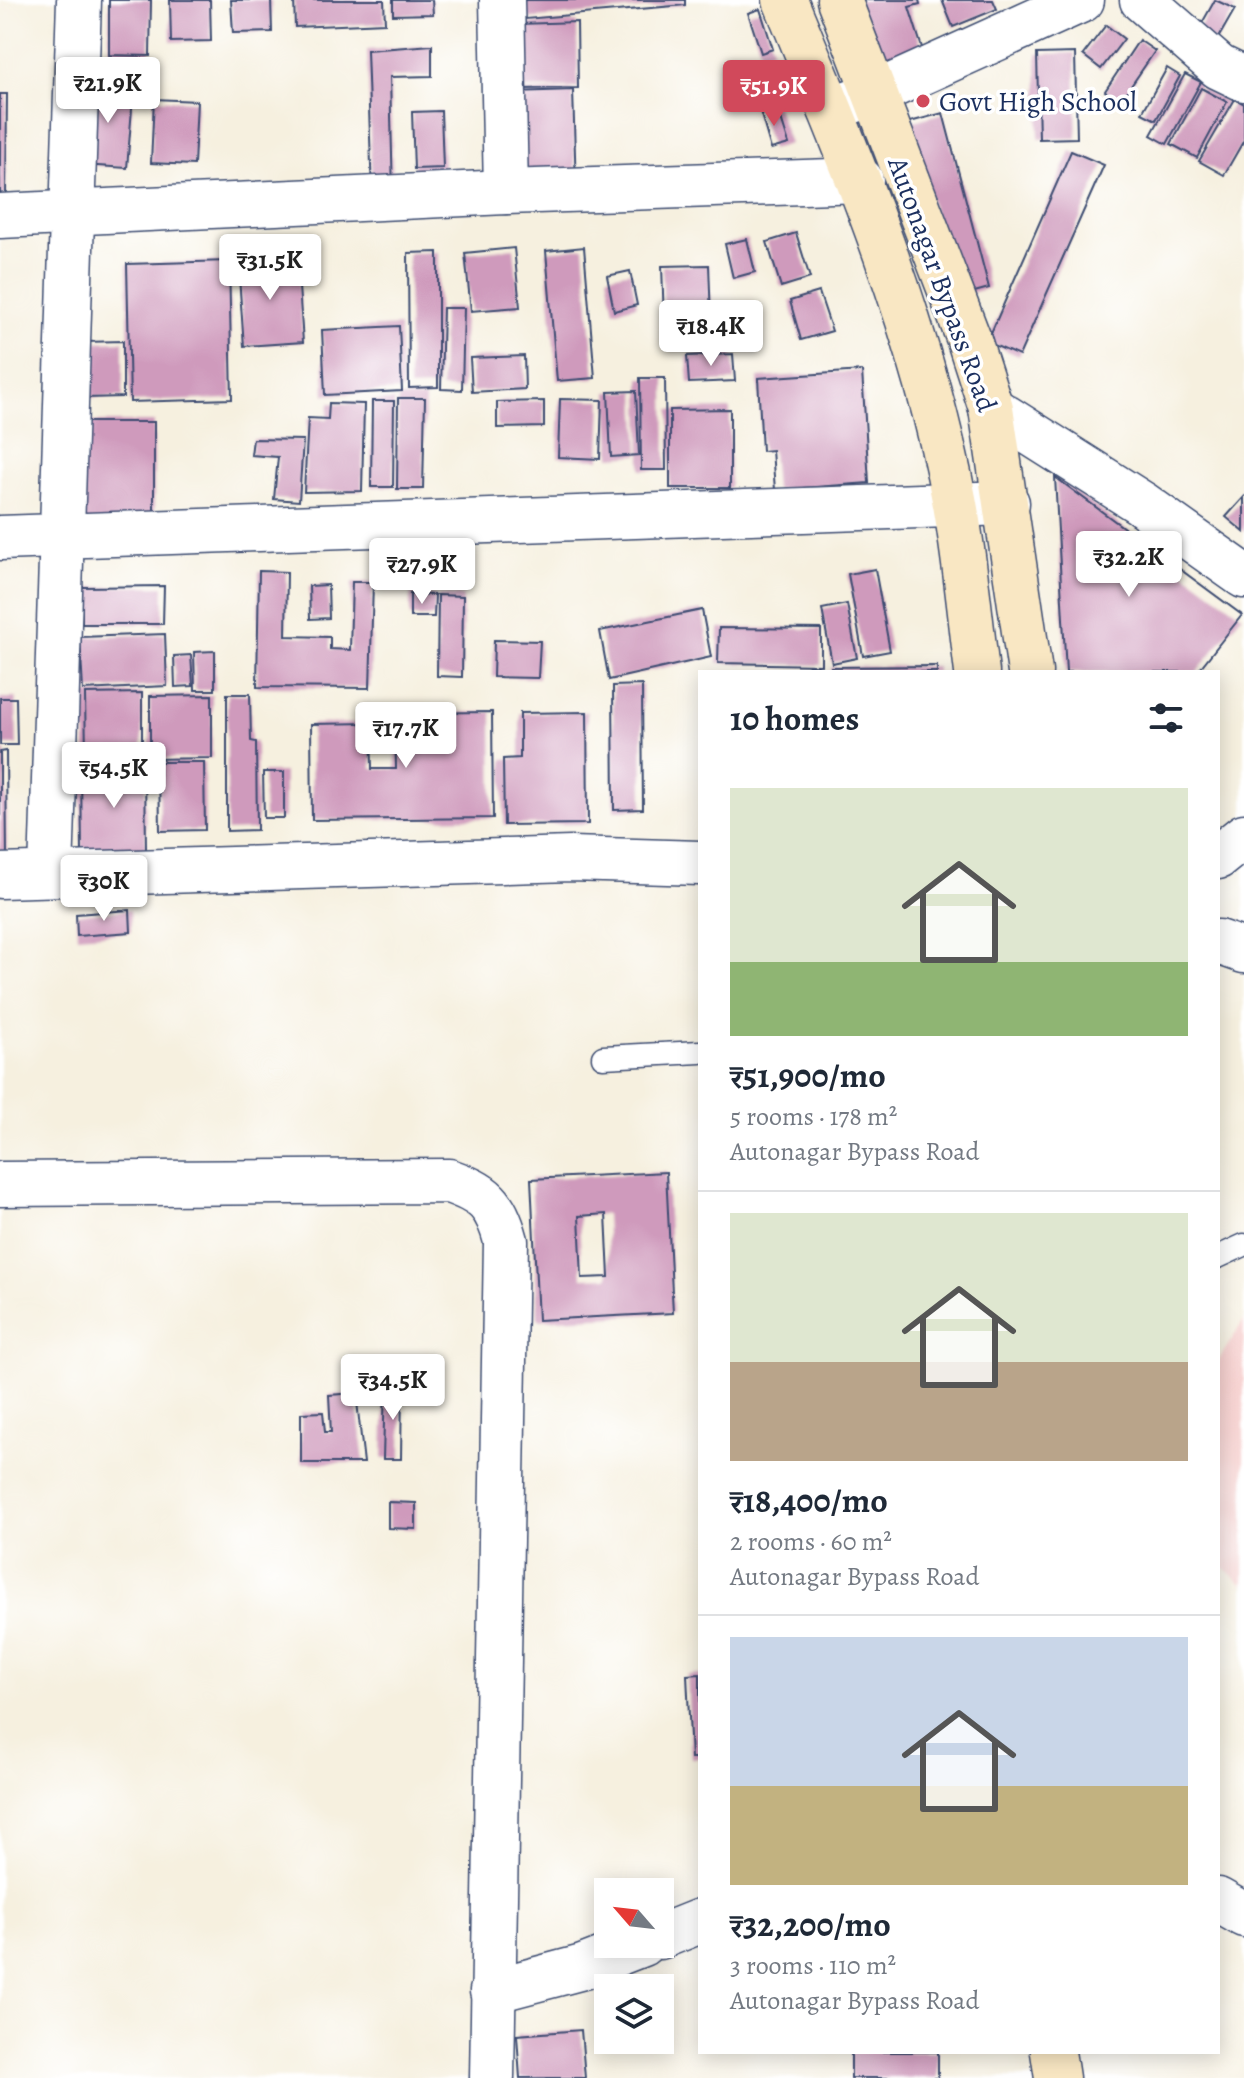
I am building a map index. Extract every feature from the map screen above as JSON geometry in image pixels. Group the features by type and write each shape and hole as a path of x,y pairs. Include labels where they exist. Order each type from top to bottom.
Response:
{"main road":[{"name":"Autonagar Bypass Road","path":"785,0 861,180 925,382 955,504 977,670"},
{"name":"Autonagar Bypass Road","path":"839,0 968,337 991,408 1030,670"},
{"path":"1053,2054 1057,2078"}],"street":[{"path":"51,873 59,534 79,0"},
{"path":"502,0 506,192"},
{"path":"830,109 876,93 1082,0"},
{"path":"1142,0 1219,67 1244,79"},
{"path":"0,216 506,192 861,180"},
{"path":"991,408 1141,503 1244,576"},
{"path":"0,538 1007,503"},
{"path":"1220,855 1244,836"},
{"path":"0,876 571,859 698,863"},
{"path":"1220,868 1244,884"},
{"path":"1220,943 1244,951"},
{"path":"0,1184 449,1181 473,1190 498,1211 506,1241 492,2078"},
{"path":"1220,1901 1244,1915"},
{"path":"674,1931 698,1922"},
{"path":"492,1991 606,1958"}],"lane":[{"path":"603,1057 698,1052"},
{"path":"1220,1256 1244,1245"}],"shaded area":[{"path":"1244,1320 1244,1585 1220,1564 1220,1358"}],"building":[{"path":"109,0 151,0 150,56 109,55"},
{"path":"170,0 210,0 211,41 171,42"},
{"path":"231,0 271,0 272,32 233,33"},
{"path":"294,0 384,0 385,23 295,27"},
{"path":"393,0 432,0 433,14 393,15"},
{"path":"513,0 685,0 685,5 514,20"},
{"path":"853,0 919,0 920,4 909,7 924,54 875,70"},
{"path":"942,0 993,0 997,9 953,27"},
{"path":"1215,0 1235,9 1216,42 1197,32"},
{"path":"760,9 773,49 761,53 748,13"},
{"path":"577,22 578,88 520,89 519,24"},
{"path":"1106,25 1124,39 1101,69 1083,55"},
{"path":"1139,40 1155,51 1120,102 1105,91"},
{"path":"432,45 432,76 390,77 393,193 372,194 367,50"},
{"path":"1075,53 1077,138 1039,139 1037,54"},
{"path":"1167,68 1180,76 1156,120 1142,113"},
{"path":"1185,74 1201,82 1167,144 1151,135"},
{"path":"89,82 134,85 127,168 83,165"},
{"path":"1201,88 1227,102 1197,158 1171,144"},
{"path":"573,90 576,188 517,190 514,92"},
{"path":"0,94 7,94 6,195 0,195"},
{"path":"154,99 197,101 194,165 151,163"},
{"path":"1235,99 1244,104 1244,140 1224,175 1199,161"},
{"path":"777,106 789,144 771,149 760,111"},
{"path":"441,111 443,168 414,169 412,112"},
{"path":"943,113 989,288 956,297 910,122"},
{"path":"1071,151 1104,165 1019,356 987,342"},
{"path":"796,233 810,278 781,287 767,242"},
{"path":"747,239 755,272 733,278 725,244"},
{"path":"584,247 595,378 557,381 546,251"},
{"path":"514,248 520,307 471,311 465,253"},
{"path":"438,252 438,387 409,388 408,253"},
{"path":"297,259 303,342 244,346 238,263"},
{"path":"229,261 232,399 130,402 127,264"},
{"path":"709,265 711,318 664,320 662,266"},
{"path":"630,271 637,305 614,311 607,276"},
{"path":"819,292 832,331 801,340 790,301"},
{"path":"443,308 464,308 462,390 441,389"},
{"path":"399,326 402,391 325,395 322,330"},
{"path":"123,341 123,397 85,398 84,342"},
{"path":"733,354 735,381 689,383 687,356"},
{"path":"524,356 525,389 472,392 470,358"},
{"path":"862,371 869,483 775,490 772,450 762,451 758,378"},
{"path":"640,378 665,378 666,470 641,470"},
{"path":"636,391 639,455 611,457 608,392"},
{"path":"398,398 425,398 423,489 397,489"},
{"path":"560,399 602,400 600,459 558,457"},
{"path":"372,401 394,401 393,487 371,487"},
{"path":"544,401 544,427 497,428 497,402"},
{"path":"329,403 364,404 362,491 304,492 308,418 328,419"},
{"path":"730,409 730,488 670,488 670,410"},
{"path":"75,422 154,422 154,529 76,530"},
{"path":"253,439 303,440 299,501 274,499 278,457 251,455"},
{"path":"1055,477 1242,615 1199,670 1066,670"},
{"path":"1244,497 1244,532 1226,517"},
{"path":"875,569 890,651 863,656 848,574"},
{"path":"259,571 287,572 286,636 330,637 330,649 350,650 352,582 373,582 370,688 257,687"},
{"path":"328,585 329,618 310,619 309,586"},
{"path":"164,586 163,624 82,624 82,587"},
{"path":"410,594 435,595 434,617 410,617"},
{"path":"438,595 463,596 462,677 437,676"},
{"path":"847,604 857,658 832,663 822,609"},
{"path":"702,610 711,657 609,680 600,631"},
{"path":"719,628 821,629 821,665 718,663"},
{"path":"165,634 167,686 83,690 80,637"},
{"path":"494,640 540,641 538,678 493,677"},
{"path":"215,651 215,690 195,690 194,652"},
{"path":"191,655 193,686 175,687 174,656"},
{"path":"937,666 937,670 831,670 831,667"},
{"path":"642,685 643,809 614,810 613,686"},
{"path":"142,693 142,753 86,754 85,694"},
{"path":"227,694 250,694 251,741 256,742 257,830 227,831"},
{"path":"212,695 212,758 150,759 150,696"},
{"path":"0,698 16,698 17,745 0,745"},
{"path":"492,712 493,818 312,820 311,724 371,723 372,769 396,769 395,713"},
{"path":"587,712 588,824 504,825 503,759 520,758 520,713"},
{"path":"6,751 7,860 0,860 0,752"},
{"path":"159,762 204,762 205,830 160,831"},
{"path":"145,767 146,851 82,852 81,768"},
{"path":"263,772 284,772 284,818 264,818"},
{"path":"130,910 131,932 77,936 76,914"},
{"path":"666,1172 673,1313 538,1320 531,1179","holes":["606,1214 609,1277 582,1278 579,1216"]},
{"path":"385,1384 402,1384 401,1459 383,1459"},
{"path":"356,1393 364,1463 301,1463 301,1413 323,1412 325,1432 331,1432 329,1395"},
{"path":"388,1502 416,1503 416,1529 388,1528"},
{"path":"698,1674 698,1758 691,1758 687,1675"},
{"path":"581,2030 585,2078 520,2078 517,2035"},
{"path":"851,2054 938,2054 938,2078 851,2078"}],"place":[{"name":"Govt High School","path":"923,101"}]}
